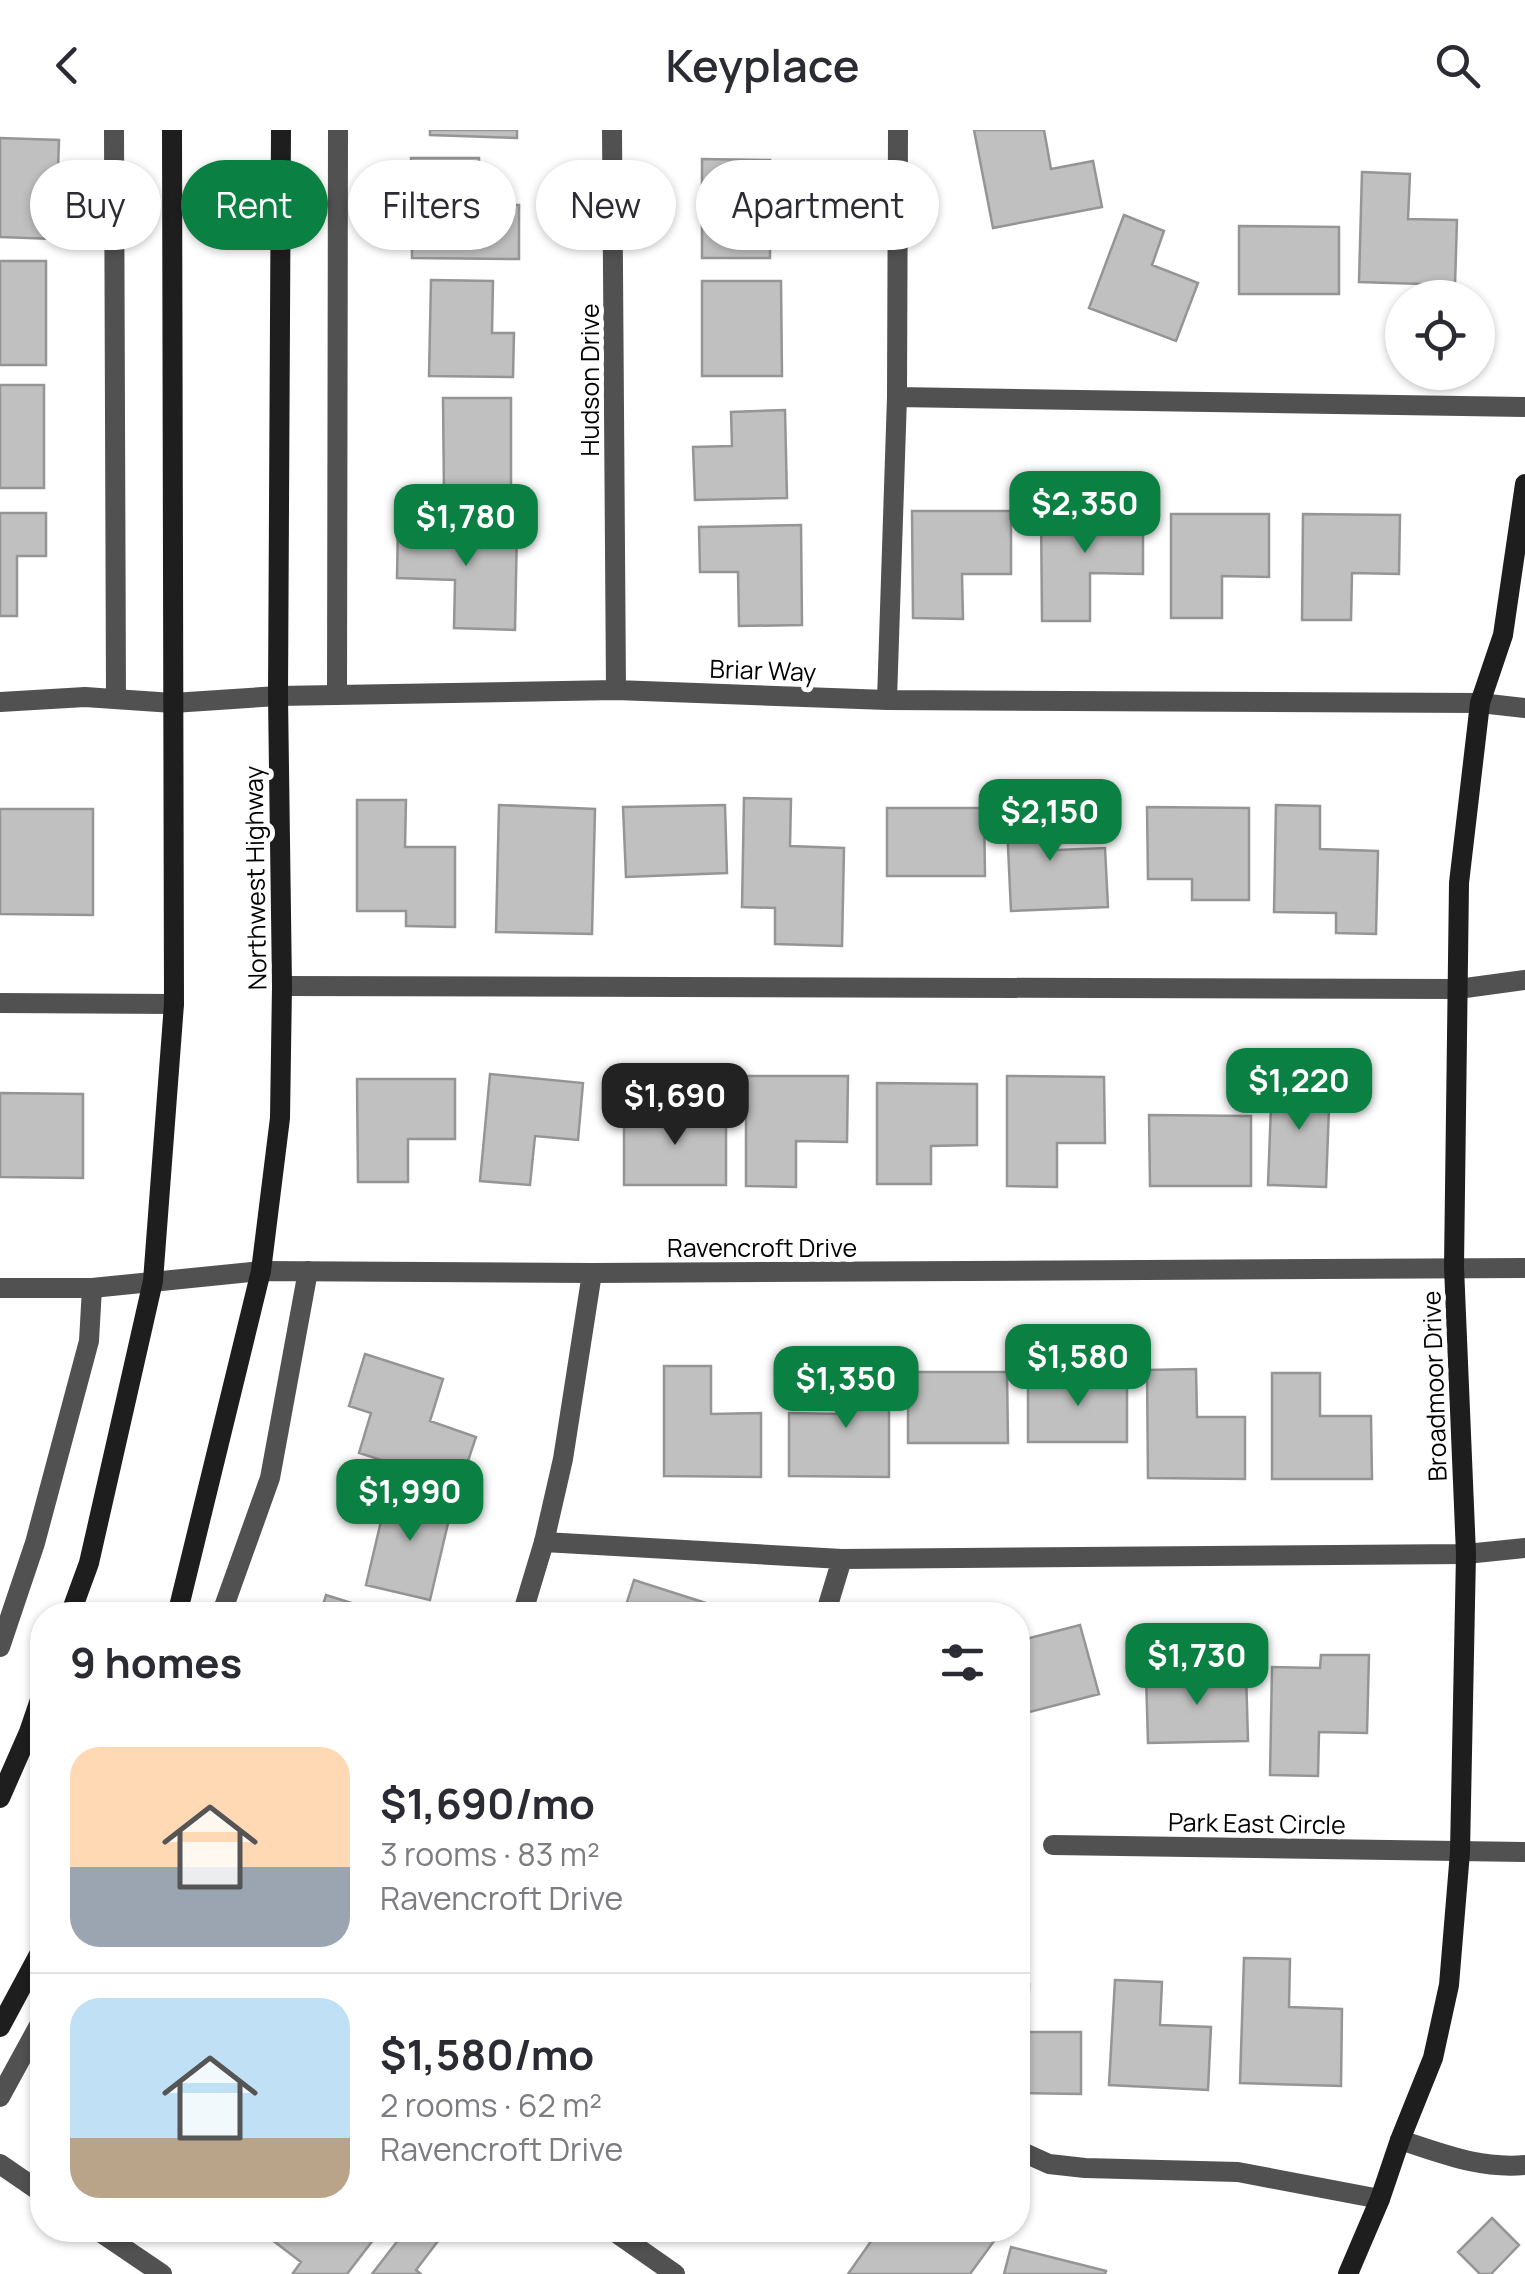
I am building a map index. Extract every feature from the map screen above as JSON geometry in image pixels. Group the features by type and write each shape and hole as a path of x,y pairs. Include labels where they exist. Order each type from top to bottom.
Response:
{"main road":[{"path":"74,1602 88,1562 153,1282 174,1004 172,130"},
{"name":"Northwest Highway","path":"180,1602 261,1270 280,1118 281,130"},
{"name":"Broadmoor Drive","path":"1348,2274 1433,2058 1449,1985 1460,1852 1466,1554 1454,1267 1459,884 1480,703 1502,635 1525,484"},
{"path":"0,1798 30,1729"},
{"path":"0,2027 30,1971"}],"street":[{"path":"114,130 116,699"},
{"path":"337,695 338,130"},
{"name":"Hudson Drive","path":"612,130 616,690"},
{"path":"887,700 896,397 898,130"},
{"path":"896,397 1525,407"},
{"name":"Briar Way","path":"0,702 84,697 173,703 278,696 616,690 887,700 1480,703 1525,708"},
{"path":"282,986 1458,989 1525,980"},
{"path":"0,1003 174,1004"},
{"name":"Ravencroft Drive","path":"0,1288 92,1288 261,1270 592,1273 1525,1268"},
{"path":"226,1602 270,1478 308,1270"},
{"path":"526,1602 563,1460 592,1273"},
{"path":"0,1647 35,1543 88,1341 92,1288"},
{"path":"544,1542 842,1560 1466,1554 1525,1548"},
{"path":"829,1602 842,1560"},
{"name":"Park East Circle","path":"1053,1845 1525,1852"},
{"path":"0,2097 30,2042"},
{"path":"1400,2140 1472,2164 1525,2165"},
{"path":"1030,2155 1049,2164 1067,2166 1238,2172 1380,2199"},
{"path":"0,2164 30,2185"},
{"path":"115,2242 162,2274"},
{"path":"629,2242 675,2274"}],"building":[{"path":"430,130 517,130 517,138 430,135"},
{"path":"974,130 1044,130 1051,169 1093,161 1102,207 993,228"},
{"path":"0,138 59,140 58,160 30,160 30,238 0,237"},
{"path":"411,158 479,158 479,160"},
{"path":"1362,172 1410,174 1408,219 1457,220 1455,280 1359,282"},
{"path":"519,205 519,259 412,258 412,250 516,250"},
{"path":"1124,215 1164,231 1152,265 1198,283 1176,341 1089,308"},
{"path":"1239,226 1339,227 1339,294 1239,294"},
{"path":"702,250 770,250 770,258 702,258"},
{"path":"0,261 46,261 46,365 0,365"},
{"path":"431,280 493,281 492,333 514,333 513,377 429,376"},
{"path":"702,281 781,281 782,376 702,376"},
{"path":"0,385 44,385 44,488 0,488"},
{"path":"443,398 511,398 511,495 444,495"},
{"path":"785,410 787,498 695,500 693,447 732,446 731,412"},
{"path":"1041,510 1143,510 1143,574 1090,573 1090,621 1042,621"},
{"path":"912,511 1011,511 1011,574 962,574 963,619 913,618"},
{"path":"0,513 46,513 46,556 17,556 17,616 0,616"},
{"path":"1171,514 1269,514 1269,577 1222,576 1222,618 1171,618"},
{"path":"1303,514 1400,515 1399,574 1352,573 1351,620 1302,620"},
{"path":"398,524 517,526 515,630 454,628 455,580 397,578"},
{"path":"801,525 802,625 739,626 738,572 700,572 699,527"},
{"path":"744,798 791,799 790,846 844,848 842,946 775,944 775,908 742,907"},
{"path":"357,800 406,800 405,847 455,847 455,927 406,926 406,911 357,911"},
{"path":"1054,802 1057,850 1105,848 1108,907 1011,911 1006,804"},
{"path":"499,805 595,809 592,934 496,932"},
{"path":"725,805 727,873 626,877 623,807"},
{"path":"1276,805 1320,806 1320,849 1378,851 1376,934 1336,933 1336,913 1274,912"},
{"path":"1147,807 1249,808 1249,900 1192,900 1192,879 1148,879"},
{"path":"887,808 984,808 985,876 887,876"},
{"path":"0,809 93,809 93,915 0,914"},
{"path":"490,1074 583,1083 578,1140 535,1136 530,1185 480,1181"},
{"path":"746,1076 848,1076 847,1142 796,1141 796,1187 746,1186"},
{"path":"1007,1076 1104,1077 1105,1143 1057,1143 1057,1187 1007,1186"},
{"path":"357,1079 455,1079 455,1139 408,1139 408,1182 358,1182"},
{"path":"1272,1079 1330,1082 1326,1187 1268,1185"},
{"path":"877,1083 977,1084 977,1145 931,1146 931,1184 877,1184"},
{"path":"0,1093 83,1094 83,1178 0,1177"},
{"path":"624,1111 726,1112 726,1185 624,1185"},
{"path":"1149,1115 1251,1116 1251,1186 1150,1186"},
{"path":"365,1354 443,1379 430,1421 476,1437 460,1485 359,1453 371,1413 349,1406"},
{"path":"664,1366 711,1366 711,1414 761,1413 761,1477 664,1476"},
{"path":"841,1368 889,1369 889,1477 789,1476 789,1413 841,1414"},
{"path":"1196,1369 1197,1417 1245,1417 1245,1479 1148,1478 1147,1370"},
{"path":"908,1372 1007,1372 1008,1443 908,1443"},
{"path":"1272,1373 1320,1373 1320,1416 1371,1416 1372,1479 1272,1479"},
{"path":"1028,1376 1127,1376 1127,1442 1028,1442"},
{"path":"389,1487 453,1502 430,1600 366,1585"},
{"path":"634,1580 703,1602 627,1602"},
{"path":"326,1595 348,1602 324,1602"},
{"path":"1080,1625 1099,1694 1030,1712 1030,1638"},
{"path":"1321,1655 1369,1655 1367,1733 1319,1732 1318,1776 1270,1775 1272,1667 1320,1668"},
{"path":"1246,1672 1248,1741 1148,1743 1146,1674"},
{"path":"1244,1958 1290,1959 1289,2007 1342,2009 1341,2086 1240,2083"},
{"path":"1115,1980 1162,1982 1160,2025 1211,2027 1208,2090 1109,2085"},
{"path":"1030,2032 1081,2032 1081,2094 1030,2093"},
{"path":"1492,2218 1519,2245 1491,2274 1480,2274 1458,2252"},
{"path":"275,2242 372,2242 347,2274 293,2273 301,2262"},
{"path":"397,2242 437,2242 416,2270 421,2274 372,2274"},
{"path":"871,2242 993,2242 970,2274 848,2274"},
{"path":"1011,2247 1106,2271 1004,2274"}]}
